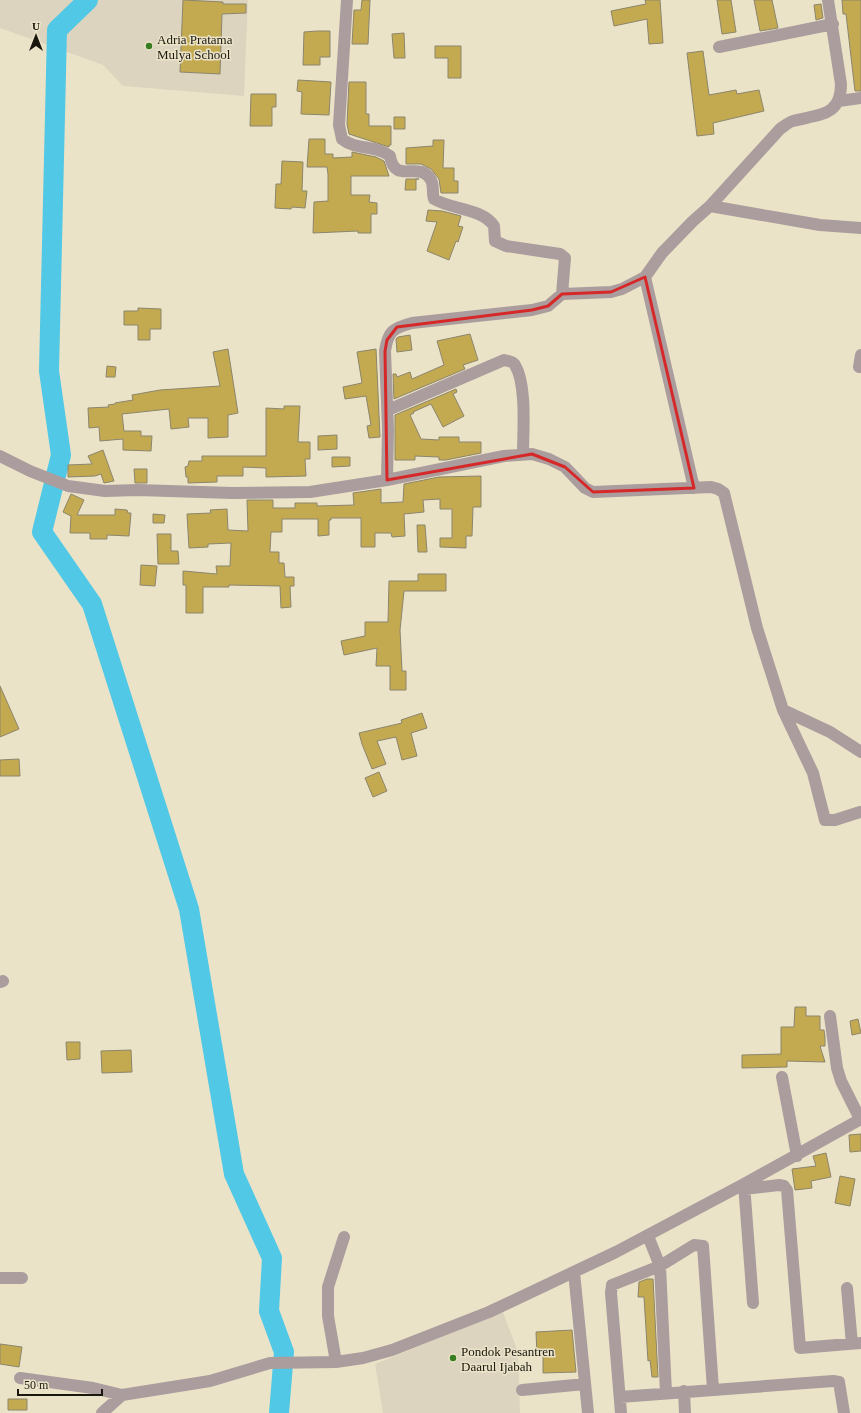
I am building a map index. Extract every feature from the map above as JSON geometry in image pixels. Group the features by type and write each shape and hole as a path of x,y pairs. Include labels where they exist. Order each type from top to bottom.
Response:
{"street":[{"path":"348,0 339,125 342,140 350,146 382,150 390,156 392,165 395,169 400,171 423,172 432,182 434,199 442,204 484,217 494,226 495,241 506,246 560,254 565,258 562,294"},
{"path":"387,480 388,410 385,351 387,340 397,327 412,323 532,310 548,306 562,294 611,292 622,289 645,277 667,248 710,206 780,129 792,121 829,112 839,101 841,84 828,0"},
{"path":"719,47 832,24"},
{"path":"839,101 861,98"},
{"path":"710,206 820,225 861,228"},
{"path":"645,277 694,488"},
{"path":"388,410 504,360 512,362 516,366 523,391 523,454"},
{"path":"0,456 48,480 68,486 105,491 138,490 232,493 310,492 387,480 504,456 523,454 532,454 549,459 565,467 585,488 593,492 712,487 718,489 724,493 757,628 783,710 813,773 825,820 835,820 860,812"},
{"path":"783,710 830,732 861,752"},
{"path":"20,1378 93,1388 122,1395 210,1381 270,1363 336,1362 363,1358 392,1350 489,1312 648,1236 744,1187 861,1119 841,1081 837,1068 830,1016"},
{"path":"782,1077 797,1156"},
{"path":"744,1187 779,1184 784,1186 787,1190 800,1348 856,1344 847,1288"},
{"path":"744,1187 753,1303"},
{"path":"648,1236 660,1266 666,1393"},
{"path":"336,1362 328,1316 328,1287 344,1237"},
{"path":"621,1413 611,1293 612,1285 660,1266 694,1245 703,1246 713,1389"},
{"path":"574,1272 588,1413"},
{"path":"0,1278 22,1278"},
{"path":"620,1397 833,1381 838,1382 844,1413"},
{"path":"522,1390 585,1384"},
{"path":"684,1391 685,1413"},
{"path":"102,1413 122,1395"}],"highlighted area":[{"path":"645,277 694,488 593,492 565,467 532,454 387,480 385,351 387,340 397,327 532,310 548,306 562,294 611,292"}],"shaded area":[{"name":"Adria Pratama Mulya School","path":"0,0 248,0 244,96 123,86 103,65 0,28"},
{"name":"Pondok Pesantren Daarul Ijabah","path":"503,1312 518,1352 520,1413 383,1413 375,1364"}],"building":[{"path":"183,0 223,2 223,4 246,4 246,13 222,14 220,74 180,72"},
{"path":"362,0 370,0 368,44 352,44 354,10 361,10"},
{"path":"645,0 660,0 663,43 649,44 647,19 614,26 611,11 646,4"},
{"path":"717,0 731,0 736,32 722,34"},
{"path":"754,0 772,0 778,28 760,31"},
{"path":"842,0 861,0 861,91 855,91 846,14 843,14"},
{"path":"821,4 823,18 816,20 814,5"},
{"path":"330,31 330,57 320,57 320,65 303,65 304,32"},
{"path":"404,33 405,58 394,58 392,34"},
{"path":"435,46 461,46 461,78 448,78 448,58 435,58"},
{"path":"703,51 709,95 736,90 737,94 759,90 764,111 713,123 714,134 697,136 687,53"},
{"path":"298,80 331,82 329,115 301,114 302,92 297,91"},
{"path":"349,82 366,82 366,114 369,114 369,126 391,126 391,145 389,145 389,147 349,134 347,124"},
{"path":"251,94 276,94 276,107 272,107 272,126 250,126"},
{"path":"394,117 405,117 405,129 394,129"},
{"path":"309,139 325,139 325,154 333,154 333,158 352,157 352,152 376,157 384,161 389,176 351,176 351,195 370,195 369,202 377,203 377,214 371,214 371,233 358,233 358,231 313,233 314,202 328,201 328,174 327,167 307,167"},
{"path":"433,140 444,140 443,168 454,168 454,181 458,181 458,193 441,193 439,179 431,169 421,164 406,164 406,148 433,146"},
{"path":"282,161 303,162 302,191 307,191 305,208 275,208 276,184 281,184"},
{"path":"406,179 416,179 416,190 405,190"},
{"path":"428,210 442,211 461,216 458,226 463,227 458,242 456,241 449,260 427,251 437,222 426,221"},
{"path":"138,308 161,309 161,329 150,329 150,340 138,340 138,325 124,325 124,311 138,311"},
{"path":"470,334 478,360 463,365 465,369 394,399 393,374 396,374 397,377 410,372 412,379 444,365 437,341"},
{"path":"410,335 412,350 397,352 396,339 398,337"},
{"path":"228,349 238,413 228,415 228,437 208,438 208,418 188,418 189,427 171,429 169,409 122,414 124,431 141,431 141,436 152,436 151,451 123,450 123,439 100,441 99,427 89,428 88,408 109,407 108,405 133,400 132,395 160,390 220,386 213,352"},
{"path":"376,349 380,437 369,438 367,426 371,425 366,396 345,399 343,387 362,383 357,352"},
{"path":"107,366 116,367 115,377 106,377"},
{"path":"456,389 457,392 453,394 464,416 443,427 431,404 413,412 414,413 410,415 421,439 439,440 439,437 459,437 459,442 481,442 481,453 446,460 439,460 439,457 415,456 415,460 395,460 395,415"},
{"path":"284,406 300,406 298,442 310,442 310,459 305,459 306,476 266,477 266,468 243,467 243,476 217,476 217,482 188,483 185,467 188,466 189,461 202,461 202,456 266,456 266,408 284,409"},
{"path":"337,435 337,449 318,450 318,436"},
{"path":"103,450 114,481 104,483 101,474 95,476 68,477 68,465 92,464 88,456"},
{"path":"332,457 350,457 350,466 332,467"},
{"path":"134,469 147,469 147,483 135,483"},
{"path":"481,476 481,507 473,507 472,536 466,536 466,548 440,547 440,538 452,538 452,509 440,509 440,499 423,500 424,512 404,514 405,536 392,537 391,533 375,533 375,547 361,547 361,518 331,518 331,520 329,520 329,535 318,536 318,519 282,519 282,532 271,532 270,552 279,552 279,563 284,563 285,577 294,577 294,586 290,586 291,607 281,608 280,586 229,585 229,587 203,587 203,613 186,613 186,585 183,585 183,571 217,574 216,566 230,566 231,543 208,544 208,547 189,548 187,514 211,513 210,510 227,509 228,530 248,531 247,500 273,500 273,508 295,508 295,503 317,503 317,506 354,505 353,493 381,489 381,503 403,502 404,484 439,477"},
{"path":"71,494 84,500 77,515 115,515 115,509 127,510 128,513 131,513 129,536 107,535 107,539 90,539 90,533 70,533 71,516 63,512"},
{"path":"153,514 165,515 164,523 153,523"},
{"path":"417,525 425,525 427,552 418,552"},
{"path":"157,534 171,534 171,551 178,551 179,564 158,564"},
{"path":"141,565 157,566 155,586 140,585"},
{"path":"418,574 446,574 446,591 404,591 400,630 402,671 406,671 406,690 390,690 390,666 376,666 377,648 344,655 341,641 365,636 365,622 388,622 389,581 418,581"},
{"path":"0,686 19,729 0,737"},
{"path":"422,713 427,728 411,733 417,756 402,760 396,737 377,741 386,764 372,769 359,733 402,723 401,720"},
{"path":"19,759 20,776 0,776 0,760"},
{"path":"379,772 387,791 373,797 365,778"},
{"path":"795,1007 806,1007 806,1016 820,1016 820,1030 824,1030 825,1046 820,1046 825,1062 787,1061 787,1067 742,1068 742,1055 781,1054 781,1027 794,1027"},
{"path":"858,1019 861,1033 852,1035 850,1021"},
{"path":"66,1042 80,1042 80,1059 67,1060"},
{"path":"131,1050 132,1072 102,1073 101,1051"},
{"path":"861,1134 861,1151 850,1152 849,1135"},
{"path":"826,1153 831,1177 811,1181 812,1188 795,1190 792,1169 816,1166 813,1156"},
{"path":"840,1176 855,1179 850,1206 835,1203"},
{"path":"647,1279 653,1279 658,1377 652,1377 650,1360 648,1361 644,1297 638,1297 639,1282"},
{"path":"572,1330 576,1372 543,1373 543,1354 537,1355 536,1332"},
{"path":"0,1344 22,1347 19,1367 0,1364"},
{"path":"8,1399 27,1399 27,1410 8,1410"}],"waterway":[{"path":"88,0 57,30 49,371 61,455 42,532 92,604 189,909 234,1174 272,1258 269,1311 284,1352 279,1413"}],"place":[{"name":"Adria Pratama Mulya School","path":"149,46"},
{"name":"Pondok Pesantren Daarul Ijabah","path":"453,1358"}]}
